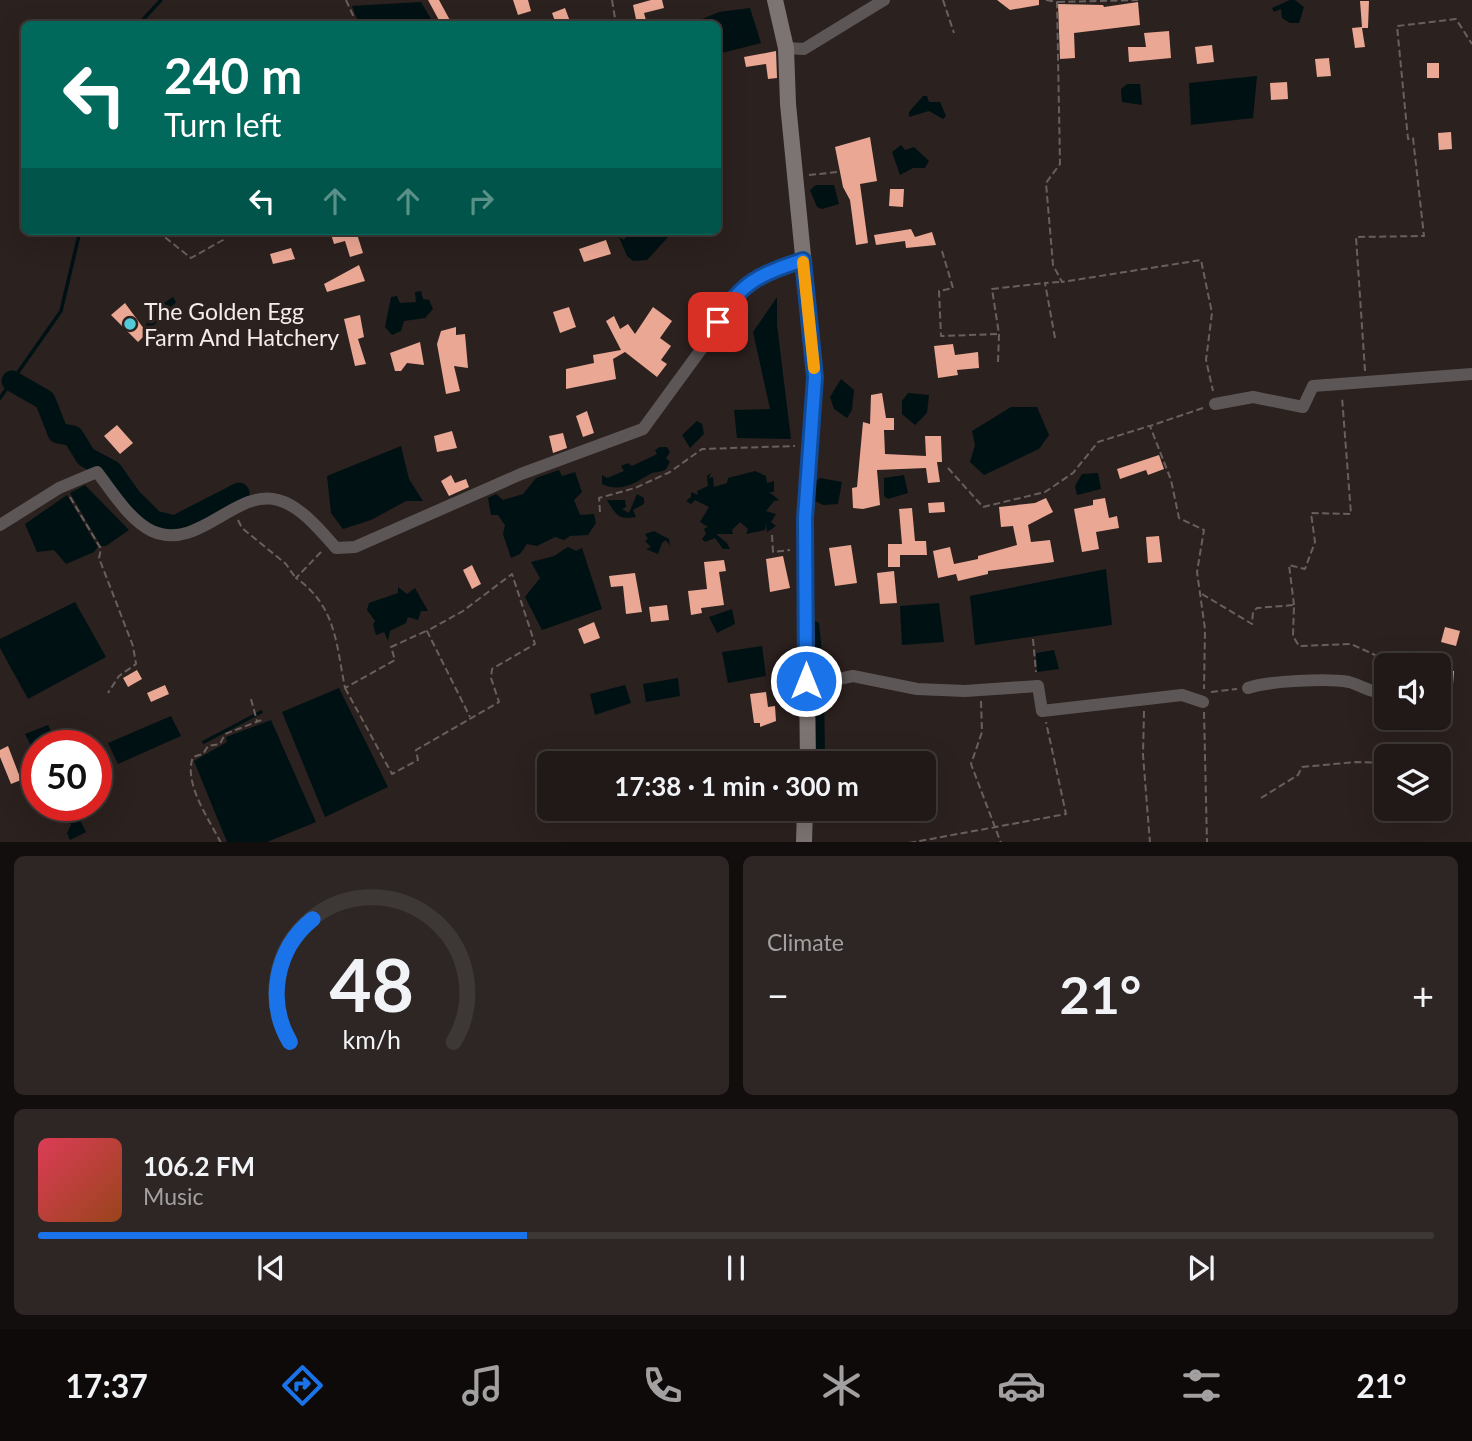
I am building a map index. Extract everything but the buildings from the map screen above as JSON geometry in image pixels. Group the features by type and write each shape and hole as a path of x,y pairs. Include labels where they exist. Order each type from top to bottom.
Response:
{"main road":[{"path":"775,0 786,48 815,377 805,518 809,751"},
{"path":"804,842 805,821"}],"street":[{"path":"786,48 804,49 884,0"},
{"path":"0,525 64,486 97,472 128,511 153,531 186,535 253,502 279,500 299,512 336,548 355,547 522,474 643,429 708,340 727,305 758,275 803,260"},
{"path":"1215,404 1253,397 1303,407 1313,386 1472,373"},
{"path":"806,681 824,682 853,676 917,688 965,691 1038,686 1042,711 1182,695 1203,702"},
{"path":"1248,688 1262,683 1347,682 1374,691"}],"path":[{"path":"346,0 356,21"},
{"path":"612,0 616,21"},
{"path":"943,0 954,33"},
{"path":"1046,0 1138,0"},
{"path":"1057,2 1060,164 1046,183 1052,265 1062,282"},
{"path":"1366,382 1356,237 1424,236 1413,138 1408,139 1397,26 1455,19 1472,44"},
{"path":"802,175 821,176 837,172"},
{"path":"162,235 191,258 223,240 225,235"},
{"path":"942,251 953,288 939,291 941,336 999,334"},
{"path":"948,468 983,507 1045,492 1073,473 1098,442 1215,404 1206,360 1212,313 1201,260 1062,282 992,289 999,334 998,362"},
{"path":"1045,283 1055,338"},
{"path":"1341,384 1351,514 1311,513 1315,542 1306,569 1290,565 1294,605 1293,636 1299,646 1351,645 1374,654"},
{"path":"1150,426 1171,480 1179,518 1204,530 1197,572 1205,629 1204,693 1248,688"},
{"path":"600,512 599,498 635,488 670,472 702,449 803,446"},
{"path":"64,486 101,549 99,558 133,646 136,664 119,676 108,693"},
{"path":"234,511 242,528 286,564 296,578 324,604 333,627 345,688 393,774 418,760 416,750 499,702 491,678 492,670 536,644 512,574 463,611 391,647 395,660 345,688"},
{"path":"772,535 773,552 800,549"},
{"path":"296,578 330,542"},
{"path":"1200,593 1233,609 1252,624 1253,612 1257,608 1294,605"},
{"path":"427,631 470,717"},
{"path":"1033,639 1038,686"},
{"path":"981,688 982,732 971,764 1001,842"},
{"path":"251,699 258,722"},
{"path":"1144,699 1143,755 1150,842"},
{"path":"1203,702 1207,842"},
{"path":"909,842 1066,814 1054,750 1042,711"},
{"path":"221,842 194,786 189,768 193,757 203,754 208,746 220,744 225,734 264,719"},
{"path":"1261,798 1298,775 1301,768 1356,761 1374,762"}],"shaded area":[{"path":"1295,0 1304,7 1299,23 1290,23 1282,18 1281,9 1274,12 1272,8"},
{"path":"421,2 432,21 358,21 352,6"},
{"path":"750,8 761,43 721,53 721,21 697,21 719,12"},
{"path":"1257,76 1253,118 1191,125 1189,83"},
{"path":"1127,84 1140,84 1142,105 1122,102 1121,89"},
{"path":"923,96 927,96 929,102 940,102 946,116 943,119 929,111 909,117 909,112"},
{"path":"901,145 905,150 914,147 929,161 925,168 913,168 900,175 892,152"},
{"path":"816,185 834,185 839,204 822,209 817,207 810,190"},
{"path":"627,235 670,235 647,260 633,261 627,256 619,237 624,240"},
{"path":"421,291 423,299 429,300 433,309 425,318 404,321 401,331 392,335 385,327 391,297 397,296 400,303 416,302 415,292"},
{"path":"173,297 176,302 158,322 146,329 151,314"},
{"path":"777,297 777,325 791,439 737,438 734,410 770,409 753,332"},
{"path":"841,379 854,390 852,410 847,418 834,409 830,397"},
{"path":"908,393 929,395 927,413 915,425 902,414 902,401"},
{"path":"1011,407 1037,407 1049,435 1039,449 984,475 970,462 975,445 972,431"},
{"path":"697,421 702,424 704,434 690,448 682,435"},
{"path":"401,446 409,479 423,501 406,501 371,520 343,529 331,513 327,476"},
{"path":"667,447 670,452 666,458 670,462 666,469 621,487 602,484 602,475 607,478 624,471 621,466 628,463 632,466 657,454 655,450"},
{"path":"559,470 562,476 575,472 582,492 574,500 580,515 594,514 596,523 588,535 570,536 564,540 555,537 537,546 527,544 520,554 511,558 503,534 505,525 498,515 491,515 488,498 496,494 503,500 523,494 536,478"},
{"path":"755,471 766,476 767,483 774,481 774,492 769,492 779,500 774,501 766,511 776,514 771,522 776,526 767,532 766,523 765,530 746,534 748,529 740,522 732,530 733,534 716,534 730,549 723,549 715,538 705,542 702,539 706,534 704,529 708,527 700,522 709,507 695,500 691,504 686,501 691,497 691,492 698,495 697,491 708,486 707,476 711,473 709,478 713,477 714,487 727,483 728,478"},
{"path":"1098,473 1101,489 1077,495 1075,486 1082,474"},
{"path":"904,475 908,493 888,499 884,496 884,478"},
{"path":"820,478 842,482 838,504 823,505 812,499 812,485"},
{"path":"85,485 129,530 106,546 101,546 70,493"},
{"path":"637,494 644,498 644,504 633,510 636,517 625,518 618,515 607,500 625,500 626,507 622,509 629,513"},
{"path":"67,495 98,547 94,552 66,564 54,550 37,552 25,524"},
{"path":"654,531 669,539 670,546 666,540 658,554 646,549 651,547 645,541 648,539 645,534"},
{"path":"568,547 576,551 582,548 602,609 542,630 525,597 540,578 531,562 554,556"},
{"path":"1106,569 1112,625 975,645 970,596"},
{"path":"398,587 407,594 415,588 428,611 421,611 418,620 408,617 406,623 390,631 388,641 384,632 376,635 373,624 375,621 367,610 369,603 398,593"},
{"path":"75,602 106,657 28,699 0,648 0,639"},
{"path":"939,603 944,642 902,645 900,606"},
{"path":"732,609 735,624 717,633 709,617"},
{"path":"812,620 819,623 825,681 815,681"},
{"path":"762,646 766,676 728,683 722,652"},
{"path":"1054,650 1059,669 1037,672 1036,653"},
{"path":"678,678 680,696 646,702 643,684"},
{"path":"625,685 631,703 595,715 590,694"},
{"path":"824,686 825,751 813,751 815,689"},
{"path":"339,688 388,787 325,817 282,712"},
{"path":"171,716 181,736 118,764 112,751 112,741"},
{"path":"271,720 316,822 267,842 227,842 194,761 227,742 226,737"},
{"path":"48,725 50,730 35,730"},
{"path":"69,821 80,821 86,832 70,840 67,833 71,825"}],"waterway":[{"path":"142,21 161,0"},
{"path":"0,398 61,311 79,235"},
{"path":"12,381 45,400 58,433 73,436 86,457 112,471 131,498 154,521 175,526 239,493"},
{"path":"204,742 261,712"}],"slow traffic":[{"path":"803,262 814,368"}],"place":[{"name":"The Golden Egg Farm And Hatchery","path":"130,324"}],"route":[{"path":"718,322 727,305 758,275 803,260 815,377 805,518 806,681"}]}
